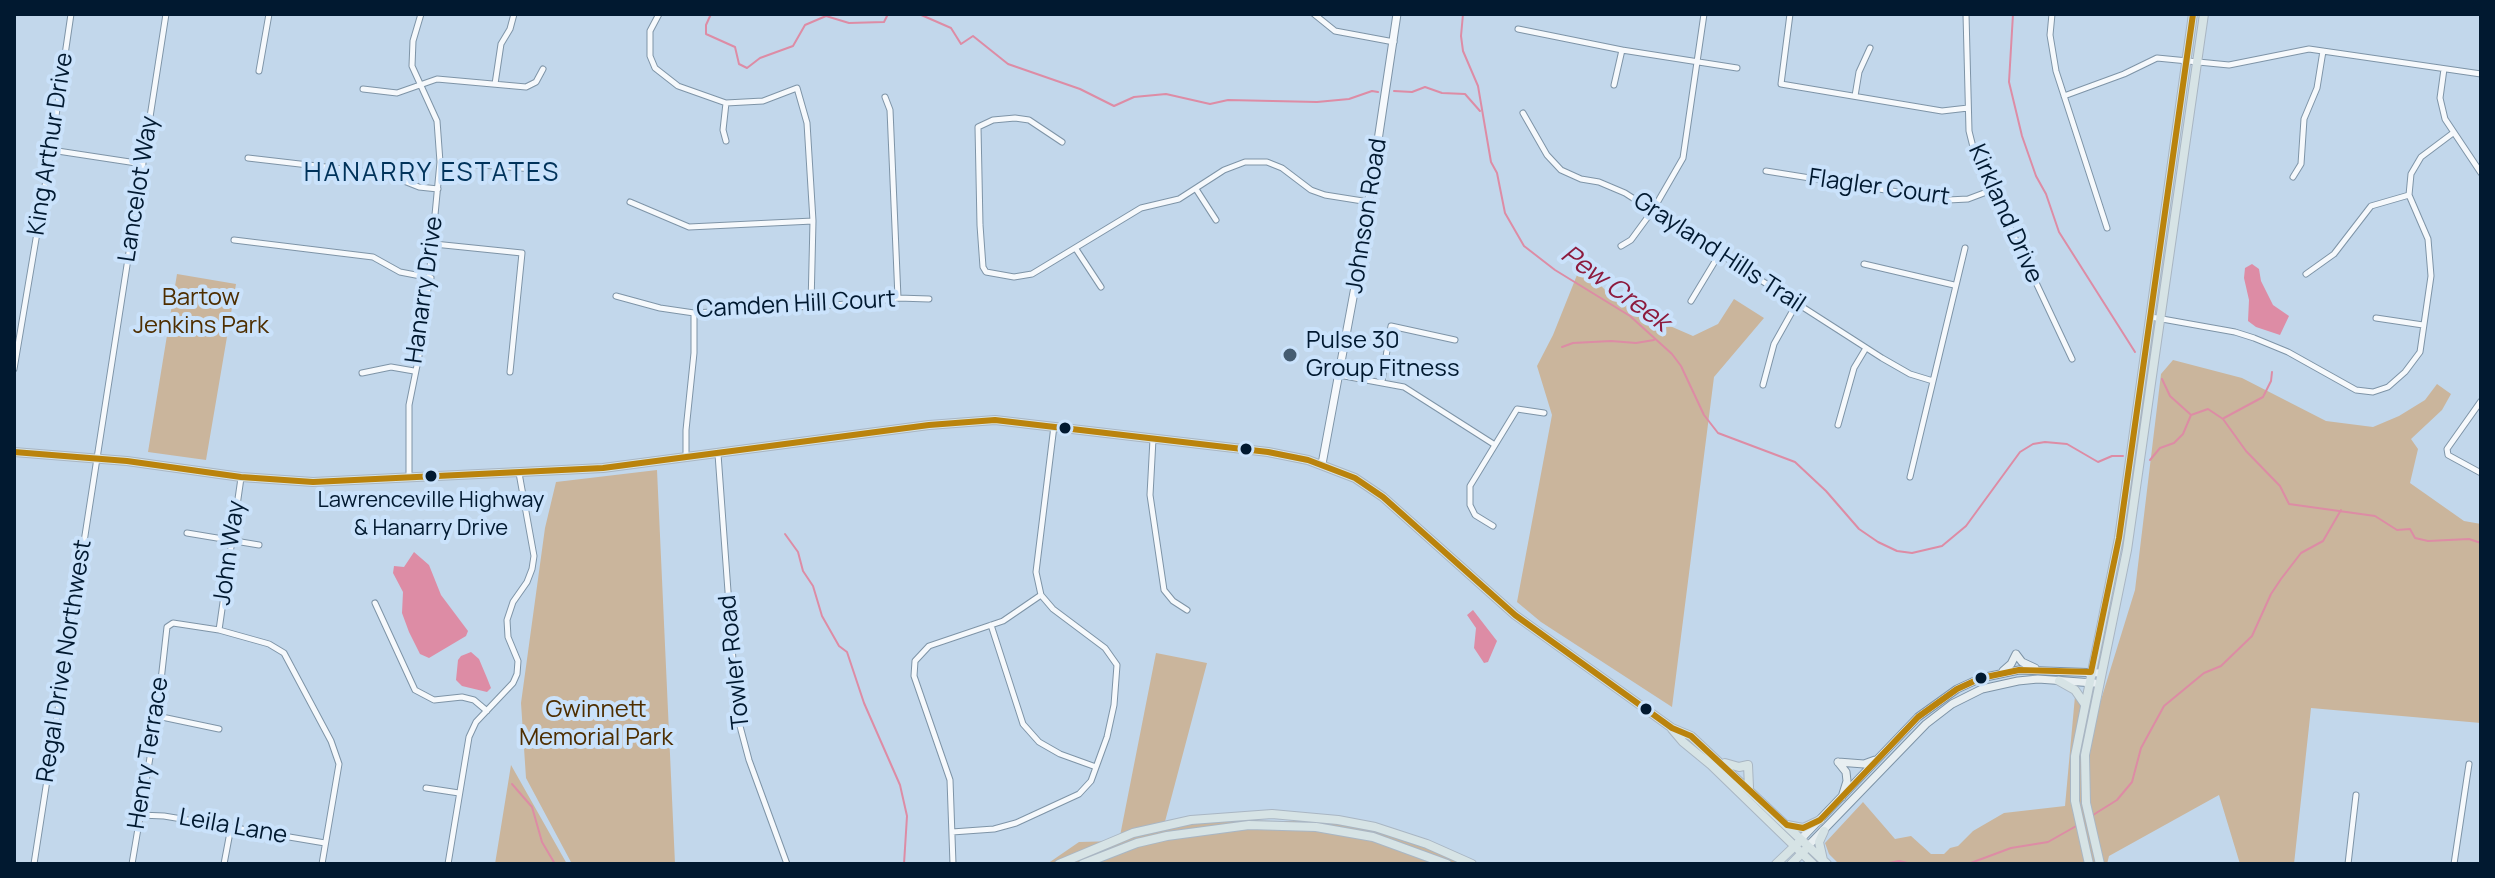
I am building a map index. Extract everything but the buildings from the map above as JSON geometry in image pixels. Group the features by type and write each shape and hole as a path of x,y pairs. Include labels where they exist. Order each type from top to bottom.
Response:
{"main road":[{"path":"2100,864 2085,786 2085,755 2094,683 2091,672 2119,538 2193,14"},
{"path":"2089,864 2075,791 2075,756 2084,703 2101,673 2127,550 2204,14"},
{"path":"14,452 313,482 603,468 970,420 1054,425 1268,452 1322,464 1355,478 1383,497 1515,615 1672,728 1691,736 1787,825 1813,864"},
{"path":"2001,673 2016,654 2022,662 2037,669"},
{"path":"1791,864 1820,820 1933,704 1981,678 2001,673 2037,669 2101,673"},
{"path":"1778,862 1824,831 1926,724 1952,704 2000,684 2038,679 2094,683"},
{"path":"2059,681 2075,690 2084,703"},
{"path":"1672,728 1774,827 1825,862"},
{"path":"1842,798 1846,772 1838,762 1864,764 1879,758"},
{"path":"1719,760 1729,766 1748,765 1751,791"},
{"path":"1059,864 1133,833 1191,820 1272,814 1375,827 1427,844 1472,864"},
{"path":"1787,825 1803,828 1820,820"},
{"path":"1083,864 1137,843 1190,830 1305,826 1373,837 1447,864"},
{"path":"1373,837 1375,827"},
{"path":"1774,827 1782,845 1778,862"},
{"path":"1824,831 1819,842 1825,862"}],"street":[{"name":"King Arthur Drive","path":"14,369 71,14"},
{"name":"Lancelot Way","path":"97,458 166,14"},
{"path":"259,71 269,14"},
{"name":"Hanarry Drive","path":"409,477 409,405 431,278 440,162 437,121 412,66 421,14"},
{"path":"495,84 501,44 514,14"},
{"path":"659,14 650,31 648,46 655,68 678,86 726,103 763,101 797,88 807,123 813,221 811,305"},
{"path":"1314,14 1335,31 1394,42"},
{"name":"Johnson Road","path":"1322,464 1370,202 1397,14"},
{"path":"1621,246 1631,240 1653,210 1683,158 1704,14"},
{"path":"1790,14 1781,84 1942,111 1968,108"},
{"name":"Kirkland Drive","path":"1966,14 1968,108 1974,151 2072,359"},
{"path":"2052,14 2050,35 2056,71 2107,228"},
{"path":"1518,29 1622,50 1737,68"},
{"path":"1855,96 1859,72 1870,48"},
{"path":"1614,85 1622,50"},
{"path":"2064,96 2157,58 2229,65 2303,50 2481,74"},
{"path":"2293,177 2301,164 2304,119 2317,88 2323,51"},
{"path":"363,89 397,93 437,79 526,87 536,82 543,69"},
{"path":"2444,69 2440,98 2445,119 2481,173"},
{"path":"885,97 890,110 898,298"},
{"path":"726,103 723,130 726,141"},
{"name":"Grayland Hills Trail","path":"1523,113 1547,155 1561,170 1612,187 1653,210 1866,348 1910,374 1933,381"},
{"path":"1062,142 1029,120 993,120 978,127 983,267 986,272 1014,277 1032,274 1141,208 1179,199 1224,170 1245,162 1267,162 1282,168 1311,190 1325,195 1370,202"},
{"path":"2151,317 2254,338 2288,352 2348,387 2365,392 2388,387 2405,372 2420,352 2432,265 2428,239 2409,195 2411,174 2421,157 2453,133"},
{"path":"51,150 143,164"},
{"path":"248,158 386,174 419,187 438,189"},
{"path":"440,162 534,169"},
{"name":"Flagler Court","path":"1766,171 1948,200 1968,199 1992,190"},
{"path":"1196,189 1216,220"},
{"path":"2306,274 2334,254 2371,206 2409,195"},
{"path":"630,202 689,227 813,221"},
{"path":"234,240 373,257 400,272 431,278"},
{"path":"434,244 522,253 510,372"},
{"path":"1910,477 1965,248"},
{"path":"1076,249 1101,287"},
{"path":"1691,301 1720,253"},
{"path":"1864,264 1954,285"},
{"name":"Camden Hill Court","path":"616,296 694,313 866,303 898,298 929,299"},
{"path":"1763,385 1774,344 1797,303"},
{"path":"686,458 694,313"},
{"path":"2376,318 2423,325"},
{"path":"1382,381 1391,326 1455,340"},
{"path":"1838,425 1850,377 1866,348"},
{"path":"362,373 391,367 414,371"},
{"path":"1339,375 1404,387 1495,445"},
{"path":"2481,401 2447,449 2448,455 2481,473"},
{"path":"1493,526 1475,515 1468,497 1470,486 1517,409 1544,413"},
{"path":"952,832 994,829 1016,823 1079,794 1091,781 1107,737 1114,705 1117,665 1105,648 1053,609 1041,595 1036,572 1054,425"},
{"path":"1153,438 1150,495 1164,590 1187,610"},
{"name":"Towler Road","path":"718,454 737,715 749,760 787,864"},
{"name":"Regal Drive Northwest","path":"34,864 97,458"},
{"path":"448,864 469,737 476,722 513,683 517,674 518,661 508,637 507,620 513,602 527,582 534,556 519,472"},
{"name":"John Way","path":"219,630 241,477"},
{"path":"187,533 259,545"},
{"path":"953,864 950,780 914,676 915,661 929,646 1003,621 1041,595"},
{"path":"375,603 415,690 434,700 462,697 474,700 487,711"},
{"name":"Henry Terrace","path":"132,864 157,716 167,627 173,623 219,630"},
{"path":"991,625 1023,724 1039,742 1060,754 1096,767"},
{"path":"219,630 269,644 284,653 331,741 339,764 322,864"},
{"path":"157,716 219,729"},
{"path":"2454,864 2469,764"},
{"path":"426,788 459,793"},
{"path":"2348,864 2356,795"},
{"name":"Leila Lane","path":"140,815 164,816 325,843"},
{"path":"224,864 231,827"}],"green space":[{"path":"1581,265 1608,293 1640,313 1693,336 1718,324 1734,299 1764,318 1714,377 1672,707 1541,622 1517,602 1552,415 1537,366"},
{"name":"Bartow Jenkins Park","path":"177,274 236,284 206,460 148,452"},
{"path":"2173,360 2242,378 2326,421 2373,427 2425,400 2437,384 2451,394 2442,410 2411,439 2418,449 2410,483 2464,521 2481,524 2481,723 2311,708 2294,864 2240,864 2219,795 2109,856 2107,864 1839,864 1829,854 1825,843 1863,802 1895,839 1911,836 1931,854 1944,854 1958,846 1973,831 2004,813 2065,806 2075,696 2100,703 2135,590 2161,374"},
{"name":"Gwinnett Memorial Park","path":"657,470 675,864 572,864 526,778 521,703 545,528 556,482"},
{"path":"1156,653 1207,663 1163,829 1200,820 1369,822 1463,864 1047,864 1079,842 1119,841"},
{"path":"511,765 567,864 495,864"}],"shaded area":[{"path":"2252,264 2259,269 2261,281 2273,305 2289,316 2280,335 2248,321 2249,300 2244,278 2245,268"},
{"path":"414,552 429,565 441,595 468,631 466,636 429,658 420,654 409,632 402,613 403,592 393,573 394,566 404,567"},
{"path":"1473,610 1497,641 1488,662 1484,663 1474,648 1476,628 1467,615"},
{"path":"471,652 479,659 491,688 487,692 462,686 456,680 458,660"}],"waterway":[{"name":"Pew Creek","path":"711,14 706,34 735,47 739,64 747,68 760,58 793,46 805,25 826,16 849,23 884,22 888,14"},
{"name":"Pew Creek","path":"919,14 951,28 961,44 973,36 1008,64 1080,89 1114,106 1134,97 1166,94 1210,104 1228,100 1317,102 1378,92"},
{"name":"Pew Creek","path":"1463,14 1463,51 1478,86 1491,162 1497,173 1505,213 1524,246 1555,270 1630,316 1672,354 1704,415 1718,433 1795,462 1859,529 1878,542 1897,551 1912,553 1942,546 1966,526 2020,452 2033,444 2067,444 2098,462 2112,456 2123,456"},
{"path":"2013,14 2009,82 2022,136 2036,176 2046,194 2059,232 2135,352"},
{"name":"Pew Creek","path":"1394,91 1412,92 1425,87 1442,93 1465,94 1480,111"},
{"path":"1562,347 1573,343 1654,340"},
{"path":"2224,418 2263,397 2272,372"},
{"path":"2162,379 2170,396 2190,414"},
{"name":"Pew Creek","path":"2150,460 2160,448 2174,443 2183,434 2191,415 2208,409 2223,419 2246,451 2280,486 2289,504 2375,516 2397,530 2410,529 2415,538 2428,541 2469,539 2481,543"},
{"path":"2093,815 2117,800 2132,782 2141,748 2164,706 2204,673 2221,666 2252,636 2281,579 2301,553 2323,541 2341,510"},
{"path":"785,534 798,552 822,616 839,646 847,652 864,703 900,785 907,816 904,864"},
{"path":"512,784 532,807 542,842 555,864"},
{"path":"1968,864 2011,848 2048,842 2078,825"},
{"path":"1884,864 1899,861 1912,864"}],"transit line":[{"path":"14,452 313,482 603,468 929,425 995,420 1268,452 1308,460 1355,478 1383,497 1515,615 1672,728 1691,736 1787,825 1803,828 1820,820 1918,717 1957,689 1981,678 2019,670 2091,672 2119,538 2193,14"}],"place":[{"name":"Pulse 30 Group Fitness","path":"1290,355"},
{"name":"Lawrenceville Highway & Hanarry Drive","path":"431,476"}],"district":[{"name":"HANARRY ESTATES","path":"432,174"}]}
